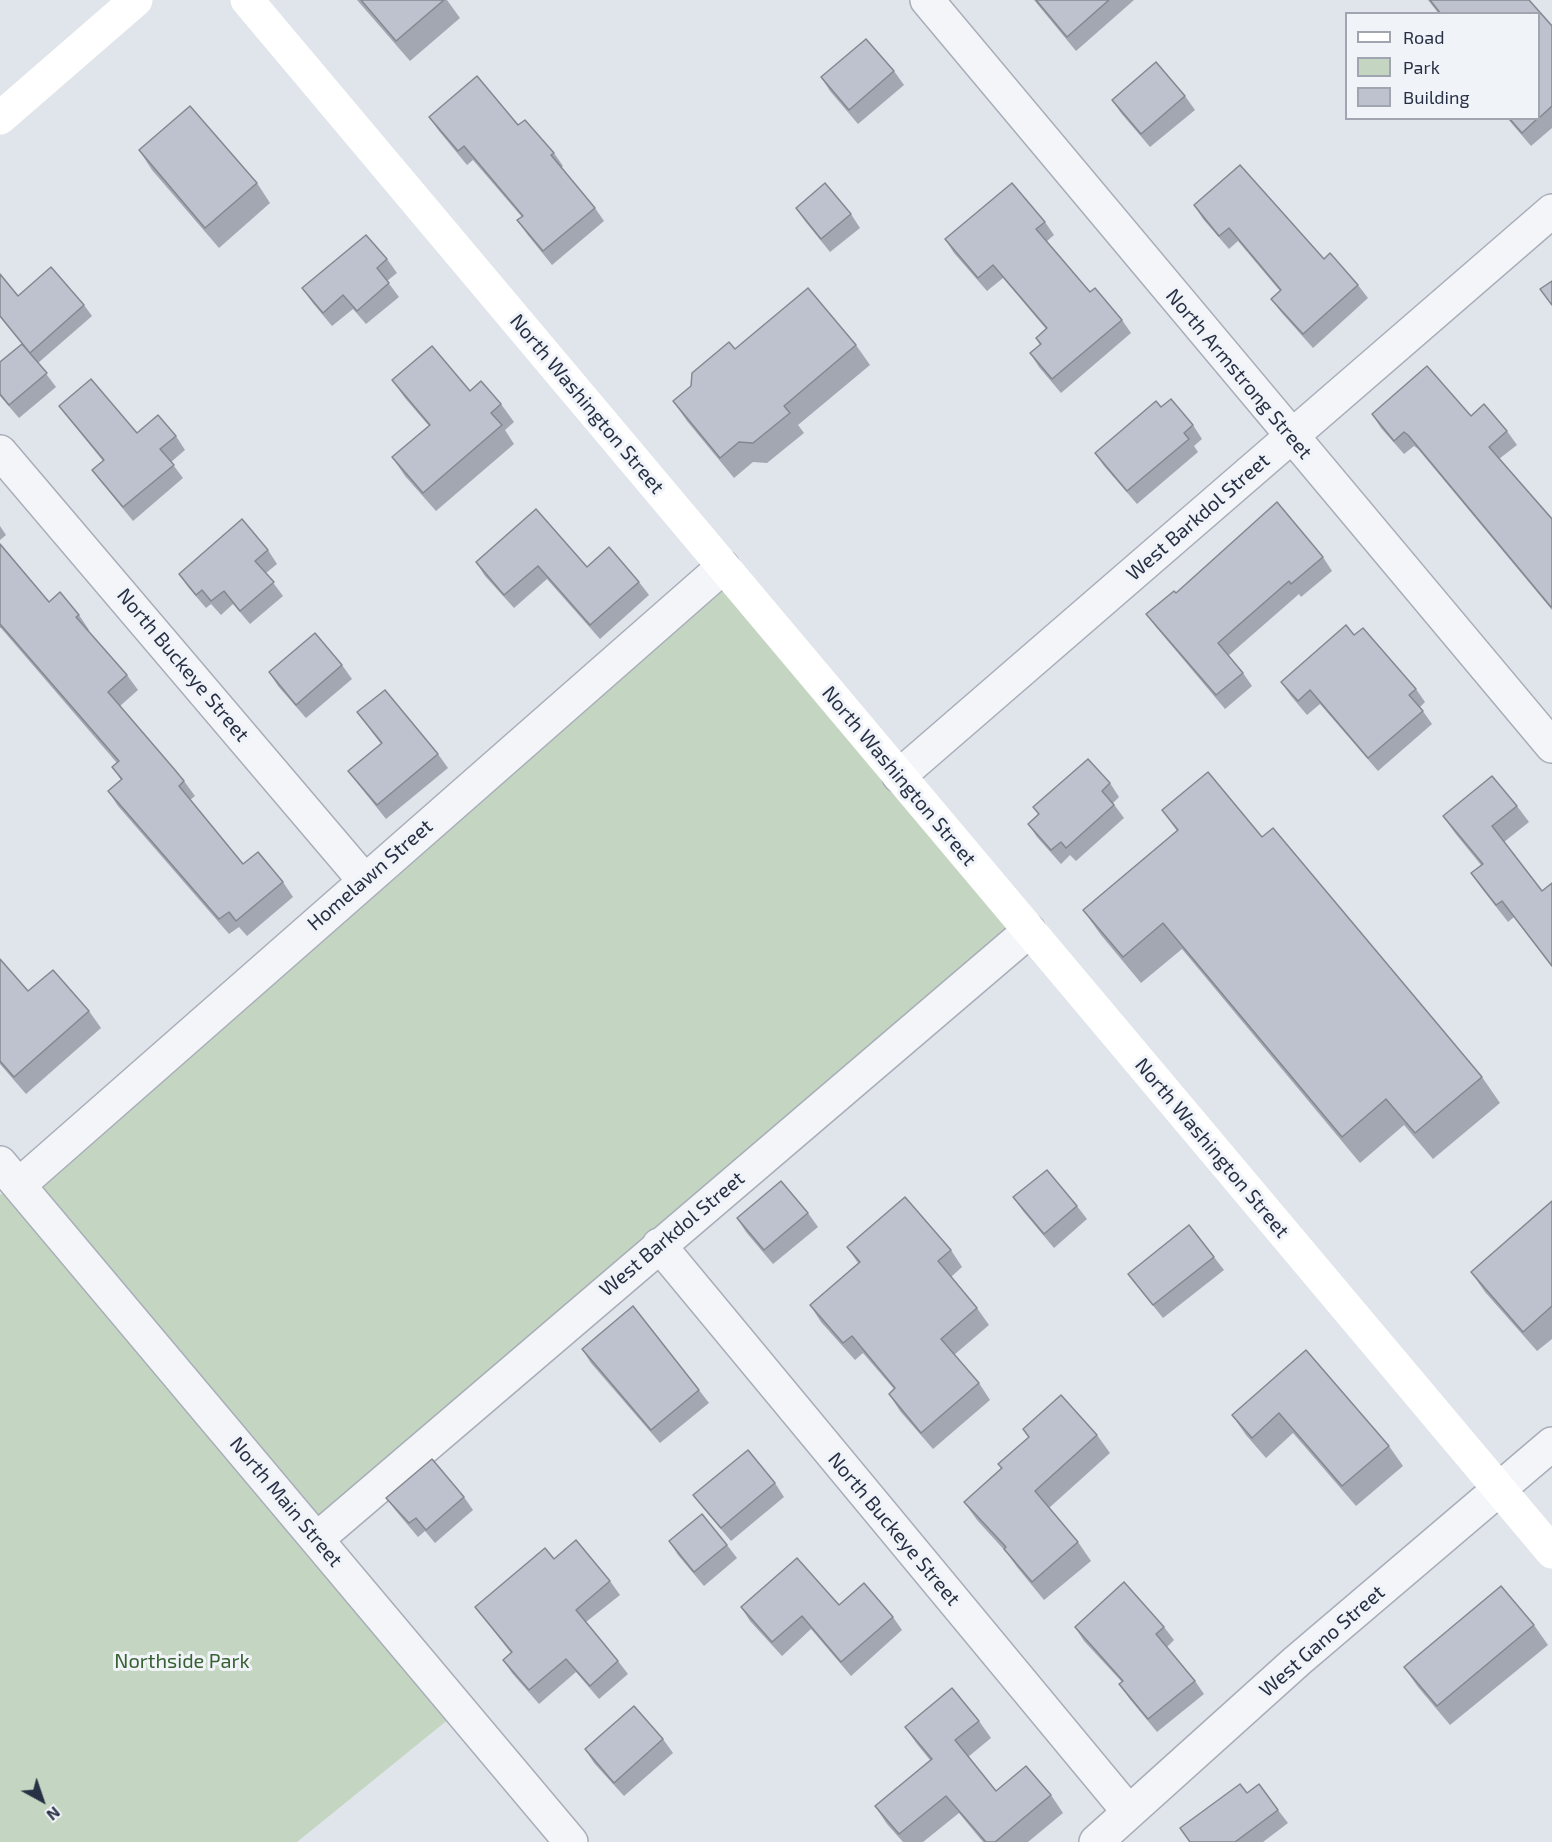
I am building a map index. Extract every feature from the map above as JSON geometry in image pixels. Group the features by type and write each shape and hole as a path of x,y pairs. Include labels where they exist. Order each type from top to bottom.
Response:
{"main road":[{"path":"0,118 136,0"},
{"name":"North Washington Street","path":"247,0 1552,1552"}],"street":[{"name":"North Armstrong Street","path":"927,0 1552,746"},
{"name":"West Barkdol Street","path":"899,776 1552,211"},
{"name":"North Buckeye Street","path":"0,452 364,880"},
{"name":"Homelawn Street","path":"9,1174 364,880 723,567"},
{"name":"West Barkdol Street","path":"317,1539 1029,931"},
{"name":"North Main Street","path":"9,1174 571,1842"},
{"name":"North Buckeye Street","path":"659,1245 1112,1832"},
{"name":"West Gano Street","path":"1112,1832 1298,1661 1552,1444"}],"green space":[{"name":"Northside Park","path":"723,567 1029,931 317,1539 460,1710 297,1842 0,1842 0,1195"}],"building":[{"path":"361,0 444,0 396,41"},
{"path":"1036,0 1109,0 1067,37"},
{"path":"1430,0 1529,0 1540,12 1439,12"},
{"path":"1540,12 1552,26 1552,106 1540,117"},
{"path":"866,39 894,71 849,110 821,77"},
{"path":"1156,62 1185,96 1141,134 1112,100"},
{"path":"477,76 518,125 525,120 554,153 551,155 595,208 543,251 517,220 523,216 464,146 458,151 429,117"},
{"path":"190,106 257,183 205,228 139,150"},
{"path":"1511,120 1536,120 1522,133"},
{"path":"1240,165 1324,259 1330,253 1358,285 1303,334 1271,299 1281,290 1229,228 1219,236 1194,205"},
{"path":"825,183 851,214 821,239 796,208"},
{"path":"1012,183 1045,222 1036,229 1090,292 1095,288 1122,320 1052,379 1030,353 1041,344 1036,338 1047,328 993,265 978,278 945,239"},
{"path":"366,235 387,259 377,268 389,283 357,311 343,295 323,313 302,288"},
{"path":"51,267 84,305 30,353 0,316 0,274 18,296"},
{"path":"1552,281 1552,305 1540,289"},
{"path":"808,288 856,345 784,406 790,413 753,443 739,442 720,458 673,401 691,386 692,373 729,342 735,349"},
{"path":"22,344 47,373 9,405 0,394 0,362"},
{"path":"432,346 470,391 481,381 501,404 491,413 502,425 423,493 392,457 430,425 392,380"},
{"path":"1427,366 1471,416 1484,404 1507,431 1489,447 1552,519 1551,607 1408,435 1404,432 1394,441 1372,414"},
{"path":"91,379 137,433 158,415 176,436 160,449 174,465 123,507 92,470 104,460 59,406"},
{"path":"1171,399 1193,425 1184,433 1189,439 1127,491 1095,453 1156,401 1161,407"},
{"path":"1277,502 1323,557 1291,584 1289,581 1218,643 1243,673 1216,695 1146,614 1174,591 1176,593"},
{"path":"536,509 587,567 609,547 639,582 590,625 538,566 504,595 476,562"},
{"path":"242,519 268,550 255,561 274,582 240,611 224,591 211,601 202,590 196,595 179,574"},
{"path":"0,544 49,602 60,592 79,615 76,617 127,675 108,692 184,781 179,786 243,864 258,852 283,882 236,921 229,912 219,919 108,791 122,779 112,767 119,761 0,624"},
{"path":"1346,625 1354,635 1363,628 1416,689 1409,695 1423,711 1368,758 1310,690 1298,701 1281,682"},
{"path":"315,633 342,665 296,705 269,672"},
{"path":"385,690 438,754 377,805 348,771 382,743 357,712"},
{"path":"1088,759 1110,783 1102,791 1114,805 1066,848 1061,842 1051,850 1028,824 1039,814 1033,807"},
{"path":"1208,772 1262,837 1273,828 1482,1077 1415,1133 1386,1099 1342,1137 1163,923 1123,957 1083,910 1178,830 1162,810"},
{"path":"1492,776 1517,806 1492,826 1542,891 1552,883 1552,966 1502,901 1496,905 1471,873 1483,864 1443,816"},
{"path":"0,959 28,991 53,970 89,1011 14,1077 0,1061"},
{"path":"1047,1170 1077,1206 1044,1234 1013,1197"},
{"path":"781,1181 808,1213 764,1250 737,1218"},
{"path":"905,1197 951,1250 938,1261 977,1308 941,1339 979,1383 921,1433 889,1394 895,1388 852,1336 843,1343 810,1305 860,1262 847,1247"},
{"path":"1552,1201 1552,1306 1523,1332 1471,1272"},
{"path":"1189,1225 1214,1257 1153,1305 1128,1274"},
{"path":"633,1306 699,1390 651,1430 582,1349"},
{"path":"1306,1350 1389,1446 1342,1486 1279,1413 1252,1438 1232,1415"},
{"path":"1061,1395 1097,1435 1035,1491 1078,1542 1032,1582 1004,1549 1006,1547 964,1502 1002,1468 998,1464 1029,1437 1023,1429"},
{"path":"748,1450 775,1483 721,1528 693,1495"},
{"path":"432,1459 464,1497 426,1530 416,1518 409,1523 386,1498"},
{"path":"702,1514 727,1545 694,1572 669,1541"},
{"path":"576,1540 610,1581 576,1610 618,1661 590,1686 566,1659 529,1690 503,1660 512,1652 475,1607 545,1548 554,1559"},
{"path":"797,1558 839,1605 864,1583 893,1617 841,1662 802,1616 772,1642 741,1607"},
{"path":"1124,1582 1164,1627 1156,1634 1195,1681 1148,1719 1119,1684 1123,1681 1075,1627"},
{"path":"1501,1586 1534,1625 1437,1706 1404,1667"},
{"path":"952,1688 979,1721 955,1740 996,1791 1026,1766 1051,1795 995,1842 986,1842 946,1796 899,1834 875,1806 932,1759 905,1727"},
{"path":"634,1706 663,1739 614,1783 585,1749"},
{"path":"1240,1784 1247,1793 1259,1784 1278,1810 1235,1842 1190,1842 1180,1828"}]}
